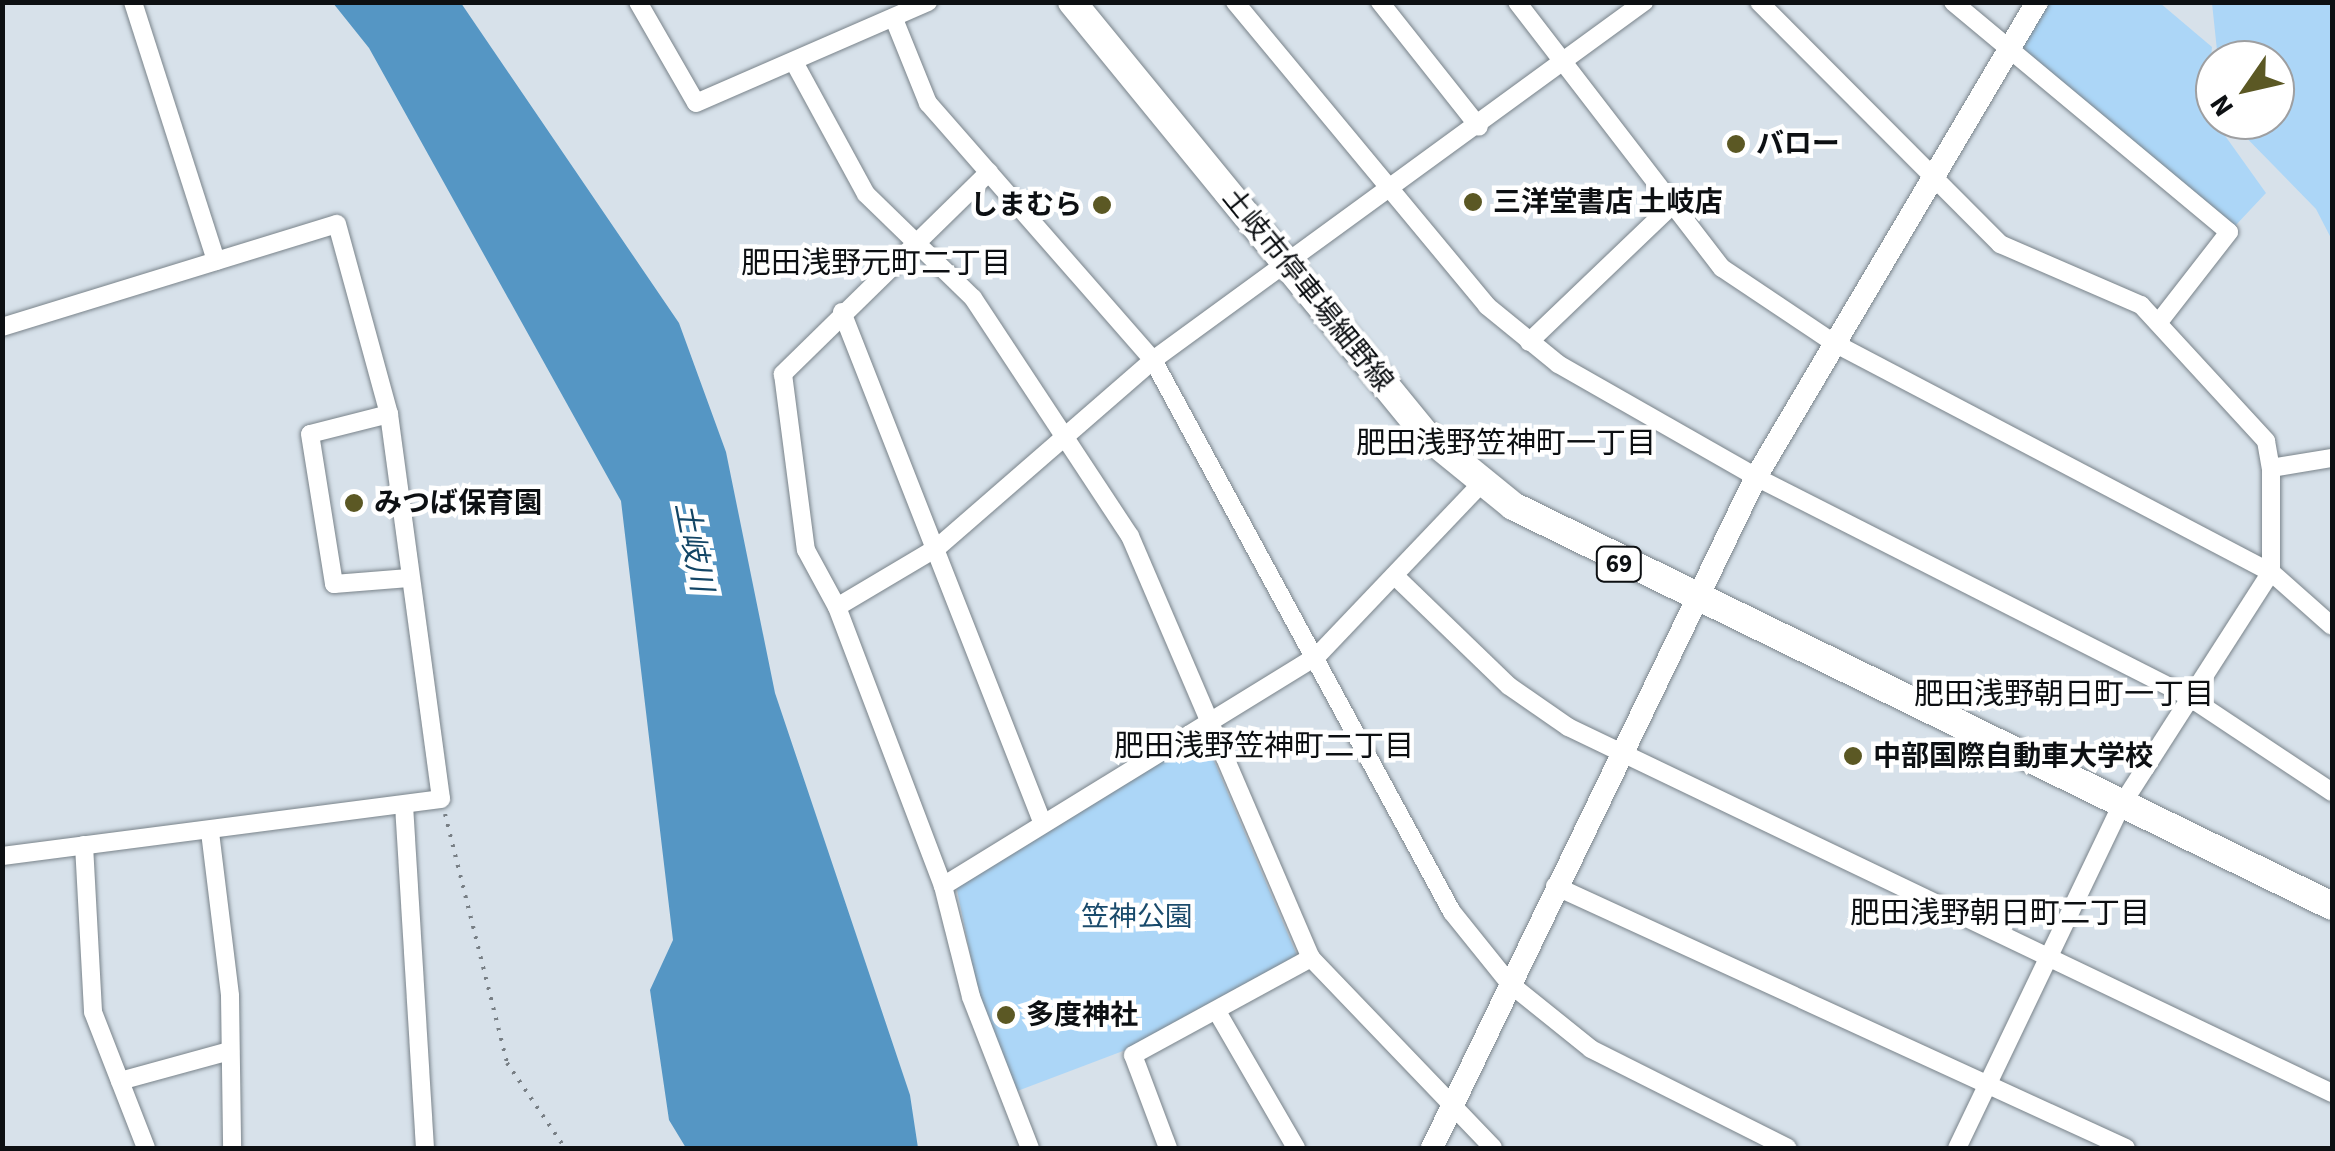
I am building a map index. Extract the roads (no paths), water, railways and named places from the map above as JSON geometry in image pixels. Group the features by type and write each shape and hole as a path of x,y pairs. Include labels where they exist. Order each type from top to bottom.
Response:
{"main road":[{"name":"土岐市停車場細野線","path":"1072,2 1427,436 1482,482 1561,536 2332,906"}],"street":[{"path":"133,2 216,261"},
{"path":"638,2 696,103 928,2"},
{"path":"1236,2 1391,191 1529,342 1756,477 2190,698 2332,792"},
{"path":"1380,2 1478,126"},
{"path":"1516,2 1668,209 1722,268 1834,343 2271,572 2332,626"},
{"path":"837,607 938,546 1153,360 1289,267 1644,2"},
{"path":"1759,2 1931,180 2000,244 2141,305 2266,441 2271,468 2271,572 2121,806 1957,1148"},
{"path":"1954,2 2229,232 2159,322"},
{"path":"1432,1148 1693,598 1756,477 2037,2"},
{"path":"894,19 928,103 1153,360 1318,654 1403,831 1509,983 1591,1049 1788,1148"},
{"path":"794,62 866,194 973,298 1130,536 1311,958 1493,1148"},
{"path":"989,172 914,238 783,374 806,550 837,607 942,886 972,997 1030,1148"},
{"path":"1529,342 1668,209"},
{"path":"2,327 337,224 389,414 441,799 2,856"},
{"path":"842,312 938,546 1043,824"},
{"path":"389,414 310,434 334,584 409,578"},
{"path":"2271,468 2332,458"},
{"path":"942,886 1318,654 1482,482"},
{"path":"1394,576 1536,708 1621,755 2332,1094"},
{"path":"404,805 425,1148"},
{"path":"210,832 230,1051 232,1148"},
{"path":"84,846 93,1012 146,1148"},
{"path":"1555,886 2126,1148"},
{"path":"1168,1148 1133,1055 1219,1015 1311,958"},
{"path":"1219,1015 1296,1148"},
{"path":"120,1082 230,1051"}],"water":[{"name":"土岐川","path":"333,3 461,3 679,323 726,452 775,693 910,1095 918,1148 686,1148 669,1120 650,990 673,940 621,501 369,48"}],"place":[{"name":"バロー","path":"1736,144"},
{"name":"三洋堂書店 土岐店","path":"1473,202"},
{"name":"しまむら","path":"1102,205"},
{"name":"みつば保育園","path":"354,503"},
{"name":"中部国際自動車大学校","path":"1853,756"},
{"name":"多度神社","path":"1006,1015"}],"district":[{"name":"肥田浅野元町二丁目","path":"876,264"},
{"name":"肥田浅野笠神町一丁目","path":"1506,444"},
{"name":"肥田浅野朝日町一丁目","path":"2064,695"},
{"name":"肥田浅野笠神町二丁目","path":"1264,747"},
{"name":"肥田浅野朝日町二丁目","path":"2000,914"}],"park label":[{"name":"笠神公園","path":"1137,917"}]}
